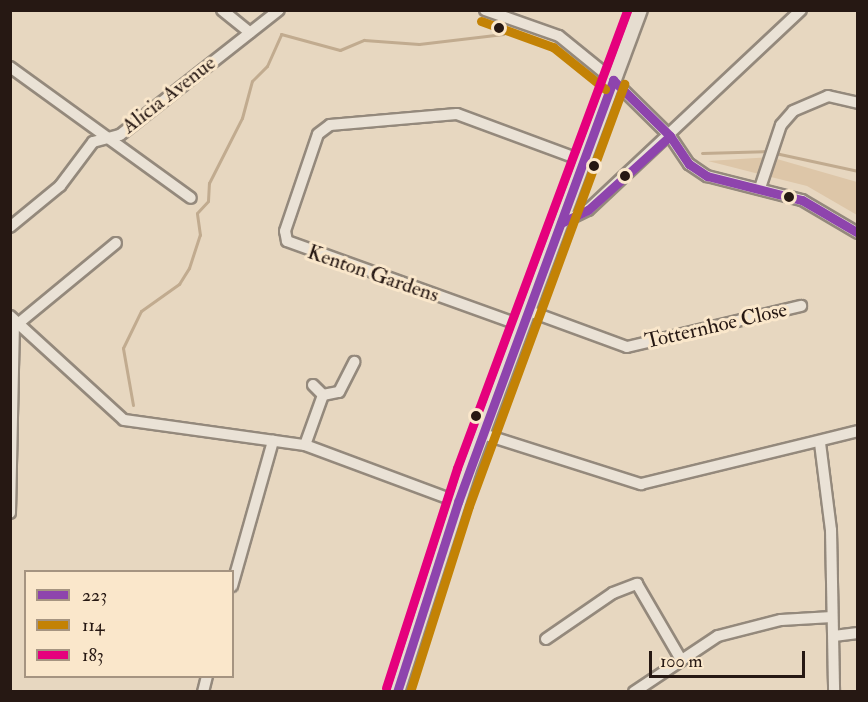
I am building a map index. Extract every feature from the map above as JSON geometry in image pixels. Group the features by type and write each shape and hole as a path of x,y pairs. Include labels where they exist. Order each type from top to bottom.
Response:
{"main road":[{"path":"397,692 458,502 640,10"}],"street":[{"path":"222,10 250,33"},
{"name":"Alicia Avenue","path":"10,227 60,186 93,142 120,135 279,10"},
{"path":"485,10 559,36 613,80 670,136 688,164 707,176 761,185 840,218 858,233"},
{"path":"561,223 588,210 670,136 801,10"},
{"path":"10,68 191,198"},
{"path":"761,185 784,121 801,104 828,96 858,103"},
{"name":"Kenton Gardens","path":"524,326 287,241 285,231 318,134 330,125 457,114 584,161"},
{"path":"14,320 116,243"},
{"name":"Totternhoe Close","path":"529,311 627,346 801,306"},
{"path":"10,513 14,320"},
{"path":"14,320 124,420 305,445 458,502"},
{"path":"323,395 339,392 354,362"},
{"path":"313,385 323,395"},
{"path":"305,445 323,395"},
{"path":"483,434 641,484 820,443 858,431"},
{"path":"234,579 273,441"},
{"path":"820,443 834,636 834,692"},
{"path":"546,639 613,593 637,584 680,658"},
{"path":"634,692 680,658 717,636 758,625 832,617"},
{"path":"834,636 858,633"}],"shaded area":[{"path":"770,157 857,182 857,215 807,186 708,161"}],"waterway":[{"path":"133,405 123,348 141,311 179,284 189,268 200,235 197,213 208,201 209,183 242,118 252,81 267,66 281,34 340,50 364,40 419,44 503,34"},
{"path":"702,153 769,151"},
{"path":"775,153 858,171"}],"transit line":[{"name":"183","path":"386,688 457,468 627,10"},
{"name":"114","path":"481,21 553,47 605,89"},
{"name":"223","path":"397,692 458,502 613,80 670,136 689,164 707,176 802,200 858,233"},
{"name":"114","path":"410,692 469,506 624,84"},
{"name":"223","path":"561,223 588,210 670,136"}]}
